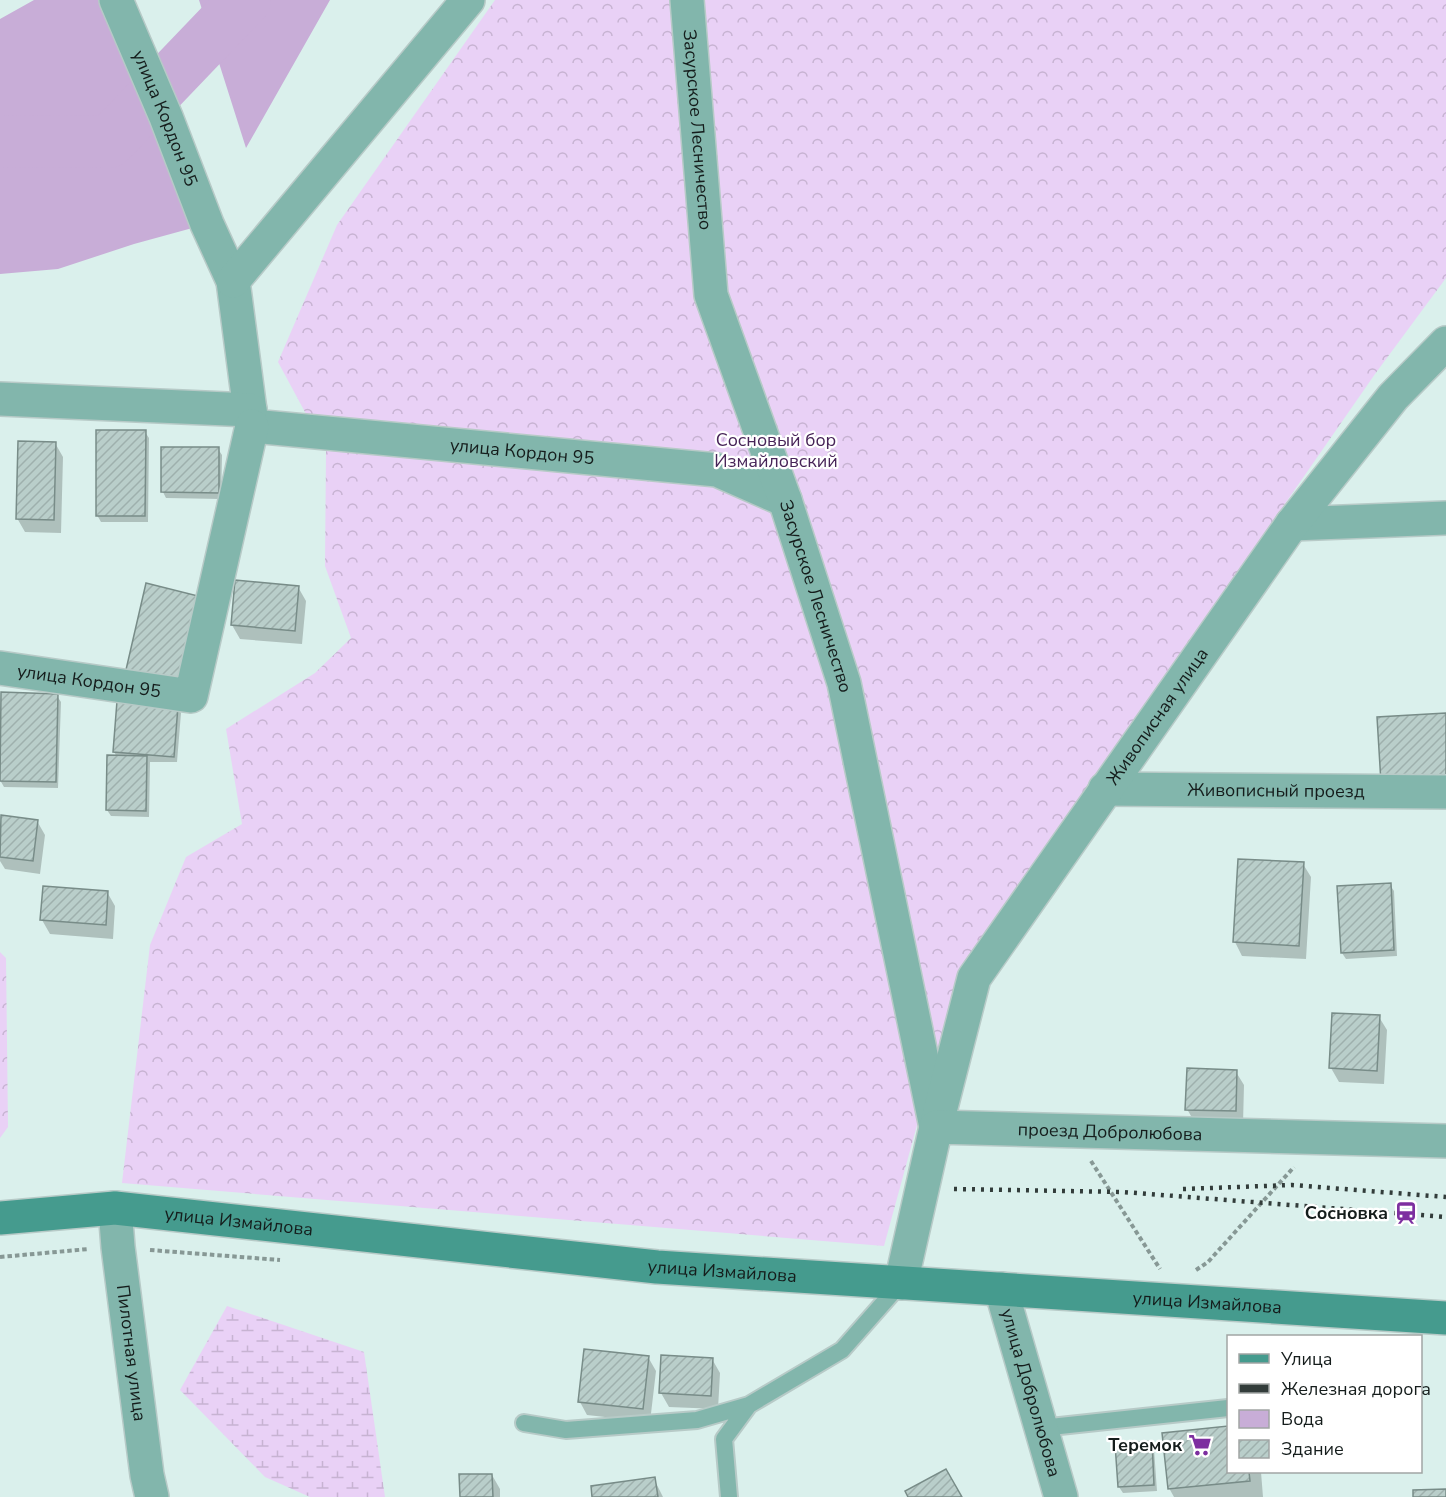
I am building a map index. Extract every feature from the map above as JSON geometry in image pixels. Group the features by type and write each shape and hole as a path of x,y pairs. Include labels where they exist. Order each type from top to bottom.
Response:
{"main road":[{"name":"улица Измайлова","path":"0,1218 115,1208 657,1267 1446,1317"}],"street":[{"name":"улица Кордон 95","path":"0,668 192,696 251,418 233,281 207,224 166,117 116,0"},
{"path":"233,281 468,0"},
{"name":"Засурское Лесничество","path":"687,0 711,295 785,500 844,682 936,1127"},
{"name":"Живописная улица","path":"936,1127 974,978 1292,524 1393,397 1446,343"},
{"name":"улица Кордон 95","path":"0,399 251,418 717,470 785,500"},
{"path":"1292,524 1446,518"},
{"name":"Живописный проезд","path":"1105,789 1446,792"},
{"path":"901,1283 936,1127"},
{"name":"проезд Добролюбова","path":"936,1127 1446,1141"},
{"name":"Пилотная улица","path":"115,1208 147,1475 152,1497"},
{"name":"улица Добролюбова","path":"1001,1289 1061,1497"}],"lane":[{"path":"524,1423 566,1430 696,1420 749,1405 842,1350 901,1283"},
{"path":"729,1497 724,1439 749,1405"},
{"path":"1041,1428 1227,1408"}],"path":[{"path":"1071,1131 1162,1272"},
{"path":"1194,1271 1208,1262 1321,1138"},
{"path":"0,1257 118,1247"}],"green space":[{"name":"Сосновый бор Измайловский","path":"495,0 1446,0 1446,278 1375,374 958,975 884,1246 122,1183 150,945 186,857 242,824 226,729 315,673 351,638 325,566 326,451 278,362 337,225"},
{"path":"0,952 6,958 8,1127 0,1138"},
{"path":"227,1306 364,1352 385,1497 310,1497 265,1477 180,1390"}],"water":[{"path":"34,0 116,0 207,224 134,244 58,269 0,274 0,19"},
{"path":"199,0 330,0 246,148"}],"building":[{"path":"96,430 146,430 145,516 96,516"},
{"path":"18,441 56,442 54,520 16,519"},
{"path":"161,447 219,447 219,493 161,492"},
{"path":"235,580 299,586 295,631 231,625"},
{"path":"146,583 202,597 183,678 125,674"},
{"path":"1,692 58,694 56,782 0,781"},
{"path":"117,701 178,706 174,757 113,752"},
{"path":"1446,713 1446,779 1381,783 1377,717"},
{"path":"107,755 147,756 146,811 106,810"},
{"path":"1,815 38,820 33,861 0,857"},
{"path":"1238,859 1304,862 1299,946 1233,942"},
{"path":"1391,883 1394,950 1341,953 1337,886"},
{"path":"43,886 108,891 106,925 40,920"},
{"path":"1332,1013 1380,1015 1377,1071 1329,1068"},
{"path":"1187,1068 1237,1070 1236,1111 1185,1110"},
{"path":"584,1349 649,1356 643,1409 578,1402"},
{"path":"661,1355 713,1358 711,1396 659,1393"},
{"path":"1227,1426 1227,1473 1249,1473 1250,1481 1168,1489 1162,1433"},
{"path":"1152,1441 1154,1485 1118,1487 1115,1444"},
{"path":"946,1469 962,1497 908,1497 905,1491"},
{"path":"459,1474 492,1474 493,1497 460,1497"},
{"path":"655,1477 658,1497 592,1497 591,1486"},
{"path":"1446,1489 1446,1497 1413,1497 1413,1490"}],"waterway":[{"path":"0,141 109,142 245,0"}],"railway":[{"path":"1183,1189 1292,1185 1446,1197"},
{"path":"954,1189 1123,1192 1446,1217"}],"place":[{"name":"Сосновка","path":"1406,1213"},
{"name":"Теремок","path":"1200,1445"}]}
